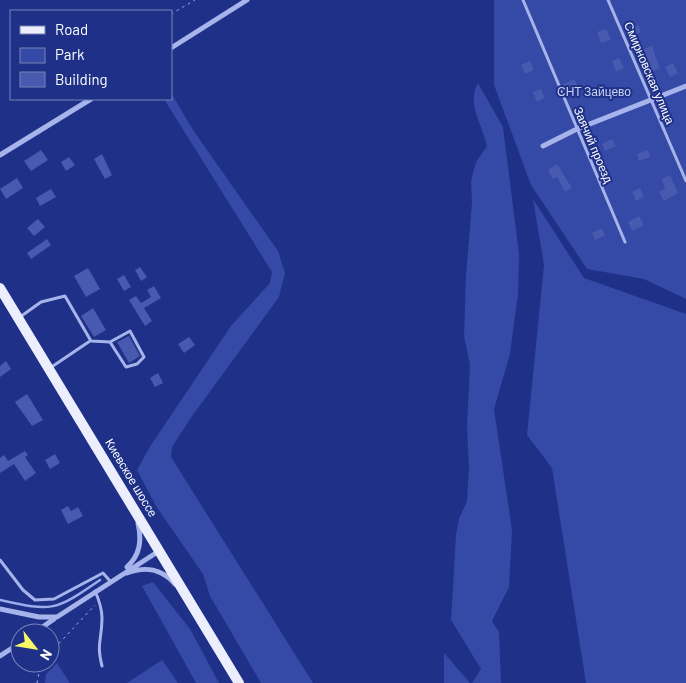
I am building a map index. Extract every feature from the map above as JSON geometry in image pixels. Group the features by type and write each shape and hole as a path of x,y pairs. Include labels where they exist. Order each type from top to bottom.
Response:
{"main road":[{"name":"Киевское шоссе","path":"0,288 239,683"}],"street":[{"path":"172,47 247,0"},
{"path":"544,146 577,130 686,86"},
{"path":"0,155 89,100"},
{"path":"117,576 131,564 140,548 140,529 136,511"},
{"path":"48,623 110,580 159,550"},
{"path":"117,576 138,569 149,568 174,582 197,621 214,641"},
{"path":"0,609 39,617 57,617"}],"lane":[{"name":"Заячий проезд","path":"523,0 625,242"},
{"name":"Смирновская улица","path":"608,0 686,181"},
{"path":"19,318 42,302 65,296 90,341"},
{"path":"49,368 90,341 110,342 130,331 144,357 137,364 126,368 110,342"},
{"path":"0,560 23,590 35,600 54,599 103,573 110,580"},
{"path":"95,591 102,619 98,648 102,666"}],"path":[{"path":"172,13 195,0"},
{"path":"60,642 99,601"}],"green space":[{"name":"СНТ Зайцево","path":"494,0 686,0 686,299 644,279 587,269 531,185 494,85"},
{"path":"478,83 503,127 519,254 518,294 510,354 494,409 512,530 509,587 492,621 499,632 501,683 472,683 481,669 451,620 456,535 459,519 467,501 469,468 467,427 470,364 464,336 466,276 472,202 471,181 476,162 487,146 476,115 474,99"},
{"path":"172,95 193,130 278,251 285,273 279,297 190,419 172,447 171,457 313,683 261,683 210,596 203,574 156,506 137,470 151,445 231,326 270,283 272,272 165,100 172,100"},
{"path":"533,199 584,278 686,314 686,683 586,683 552,468 527,435 544,265"},
{"path":"153,582 190,629 219,683 196,683 142,586"},
{"path":"444,653 470,683 444,683"},
{"path":"162,660 178,683 127,683"},
{"path":"60,668 70,683 45,683 46,674 60,673"}],"building":[{"path":"638,25 641,32 631,37 628,30"},
{"path":"606,29 611,40 601,43 597,32"},
{"path":"652,46 660,68 651,72 643,49"},
{"path":"619,58 624,68 616,72 612,61"},
{"path":"530,61 534,70 525,74 521,65"},
{"path":"673,63 678,73 670,77 665,67"},
{"path":"574,79 578,86 566,92 562,85"},
{"path":"541,89 545,98 537,102 533,92"},
{"path":"612,139 616,146 605,151 602,144"},
{"path":"41,150 48,160 31,171 24,161"},
{"path":"648,150 650,157 639,161 637,154"},
{"path":"102,154 112,175 105,179 94,159"},
{"path":"69,157 75,165 66,171 61,162"},
{"path":"557,164 572,188 565,192 557,177 553,179 548,170"},
{"path":"670,175 678,193 664,201 659,192 665,189 662,179"},
{"path":"17,178 23,188 6,199 0,189"},
{"path":"640,188 644,197 636,201 632,192"},
{"path":"51,189 56,197 40,206 36,198"},
{"path":"639,216 644,225 632,231 628,222"},
{"path":"38,219 45,227 34,236 27,228"},
{"path":"602,228 605,235 595,240 592,233"},
{"path":"47,239 51,245 31,259 27,253"},
{"path":"140,267 147,277 141,281 135,270"},
{"path":"88,268 100,289 86,297 74,276"},
{"path":"124,275 131,287 124,291 117,279"},
{"path":"154,286 161,298 144,308 152,321 145,326 129,300 136,296 141,303 151,297 147,290"},
{"path":"93,308 106,330 94,337 81,316"},
{"path":"129,336 140,356 129,363 117,342"},
{"path":"189,337 195,345 184,353 178,344"},
{"path":"6,361 11,369 0,377 0,366"},
{"path":"158,373 163,383 155,387 150,378"},
{"path":"27,394 43,420 32,426 15,402"},
{"path":"25,451 28,455 25,457 36,473 25,481 14,464 0,473 0,458 4,455 8,461"},
{"path":"55,454 60,463 50,469 45,460"},
{"path":"68,506 71,511 78,507 83,516 68,524 61,510"}],"waterway":[{"path":"0,600 32,606 53,606 73,598 100,580"}]}
